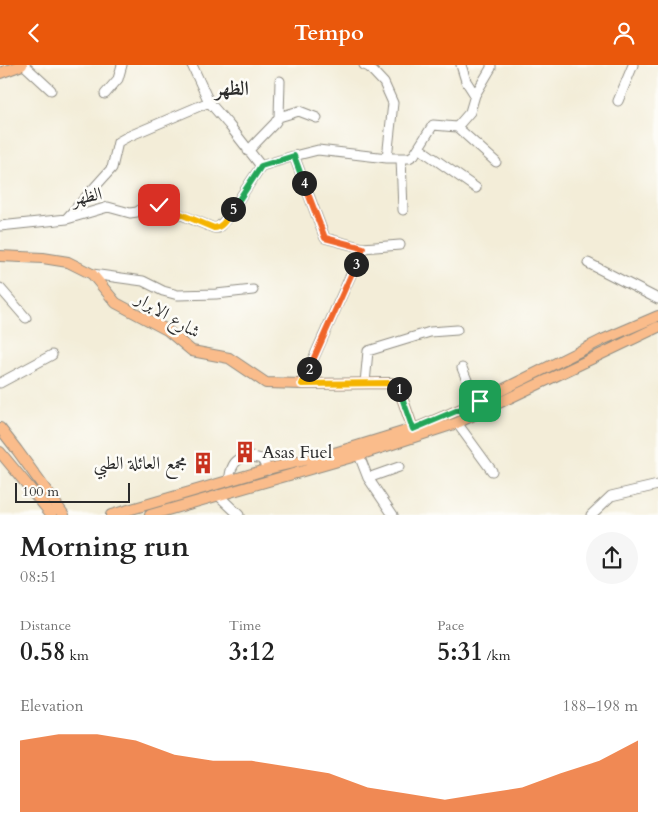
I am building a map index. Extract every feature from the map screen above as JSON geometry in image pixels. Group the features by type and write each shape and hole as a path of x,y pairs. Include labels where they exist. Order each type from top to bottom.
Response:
{"main road":[{"path":"0,73 18,66"},
{"path":"0,256 43,258 68,262 92,274"},
{"name":"شارع الابرار","path":"92,274 116,303 167,330 192,351 228,358 266,383 391,383 399,389 413,429"},
{"path":"111,515 268,469 331,454 413,429 476,402 602,340 658,316"},
{"path":"150,515 359,455 458,423 658,327"},
{"path":"0,429 59,503 65,515"},
{"path":"0,452 52,515"}],"street":[{"path":"105,93 118,79 122,65"},
{"path":"192,65 209,102 261,166 318,151 388,158 409,158 414,155 433,125 457,127 496,162"},
{"path":"364,65 369,67 384,83 393,103 388,158"},
{"path":"461,65 466,81 475,95"},
{"path":"457,127 470,112 475,95 491,65"},
{"path":"618,101 633,65"},
{"path":"18,66 50,90"},
{"path":"248,151 279,117 280,81"},
{"name":"الظهر","path":"67,219 112,168 118,142 209,102"},
{"path":"279,117 299,111 317,118"},
{"path":"419,148 476,188"},
{"path":"294,156 325,238 363,248 400,245"},
{"path":"401,158 403,210"},
{"name":"الظهر","path":"67,219 108,207 130,213 137,212 150,203 218,228 261,166"},
{"path":"0,226 67,219"},
{"path":"302,384 363,248"},
{"path":"588,263 658,299"},
{"path":"92,274 143,281 163,291 178,295 216,294 253,289"},
{"path":"0,288 26,318"},
{"path":"366,383 368,351 430,332 457,330"},
{"path":"0,383 52,355"},
{"path":"462,368 476,402"},
{"path":"458,423 492,471"},
{"path":"359,455 368,478 392,515"},
{"path":"229,481 232,468 237,461 244,457 262,459 268,469"},
{"path":"368,478 399,467"},
{"path":"591,515 612,496 658,485"},
{"path":"218,495 239,515"}],"place":[{"name":"Asas Fuel","path":"245,452"},
{"name":"مجمع العائلة الطبي","path":"203,463"}],"district":[{"name":"الظهر","path":"232,88"}],"route":[{"path":"159,205 218,228 261,166 294,156 325,238 363,248 302,384 391,383 399,389 413,429 480,401"}]}
